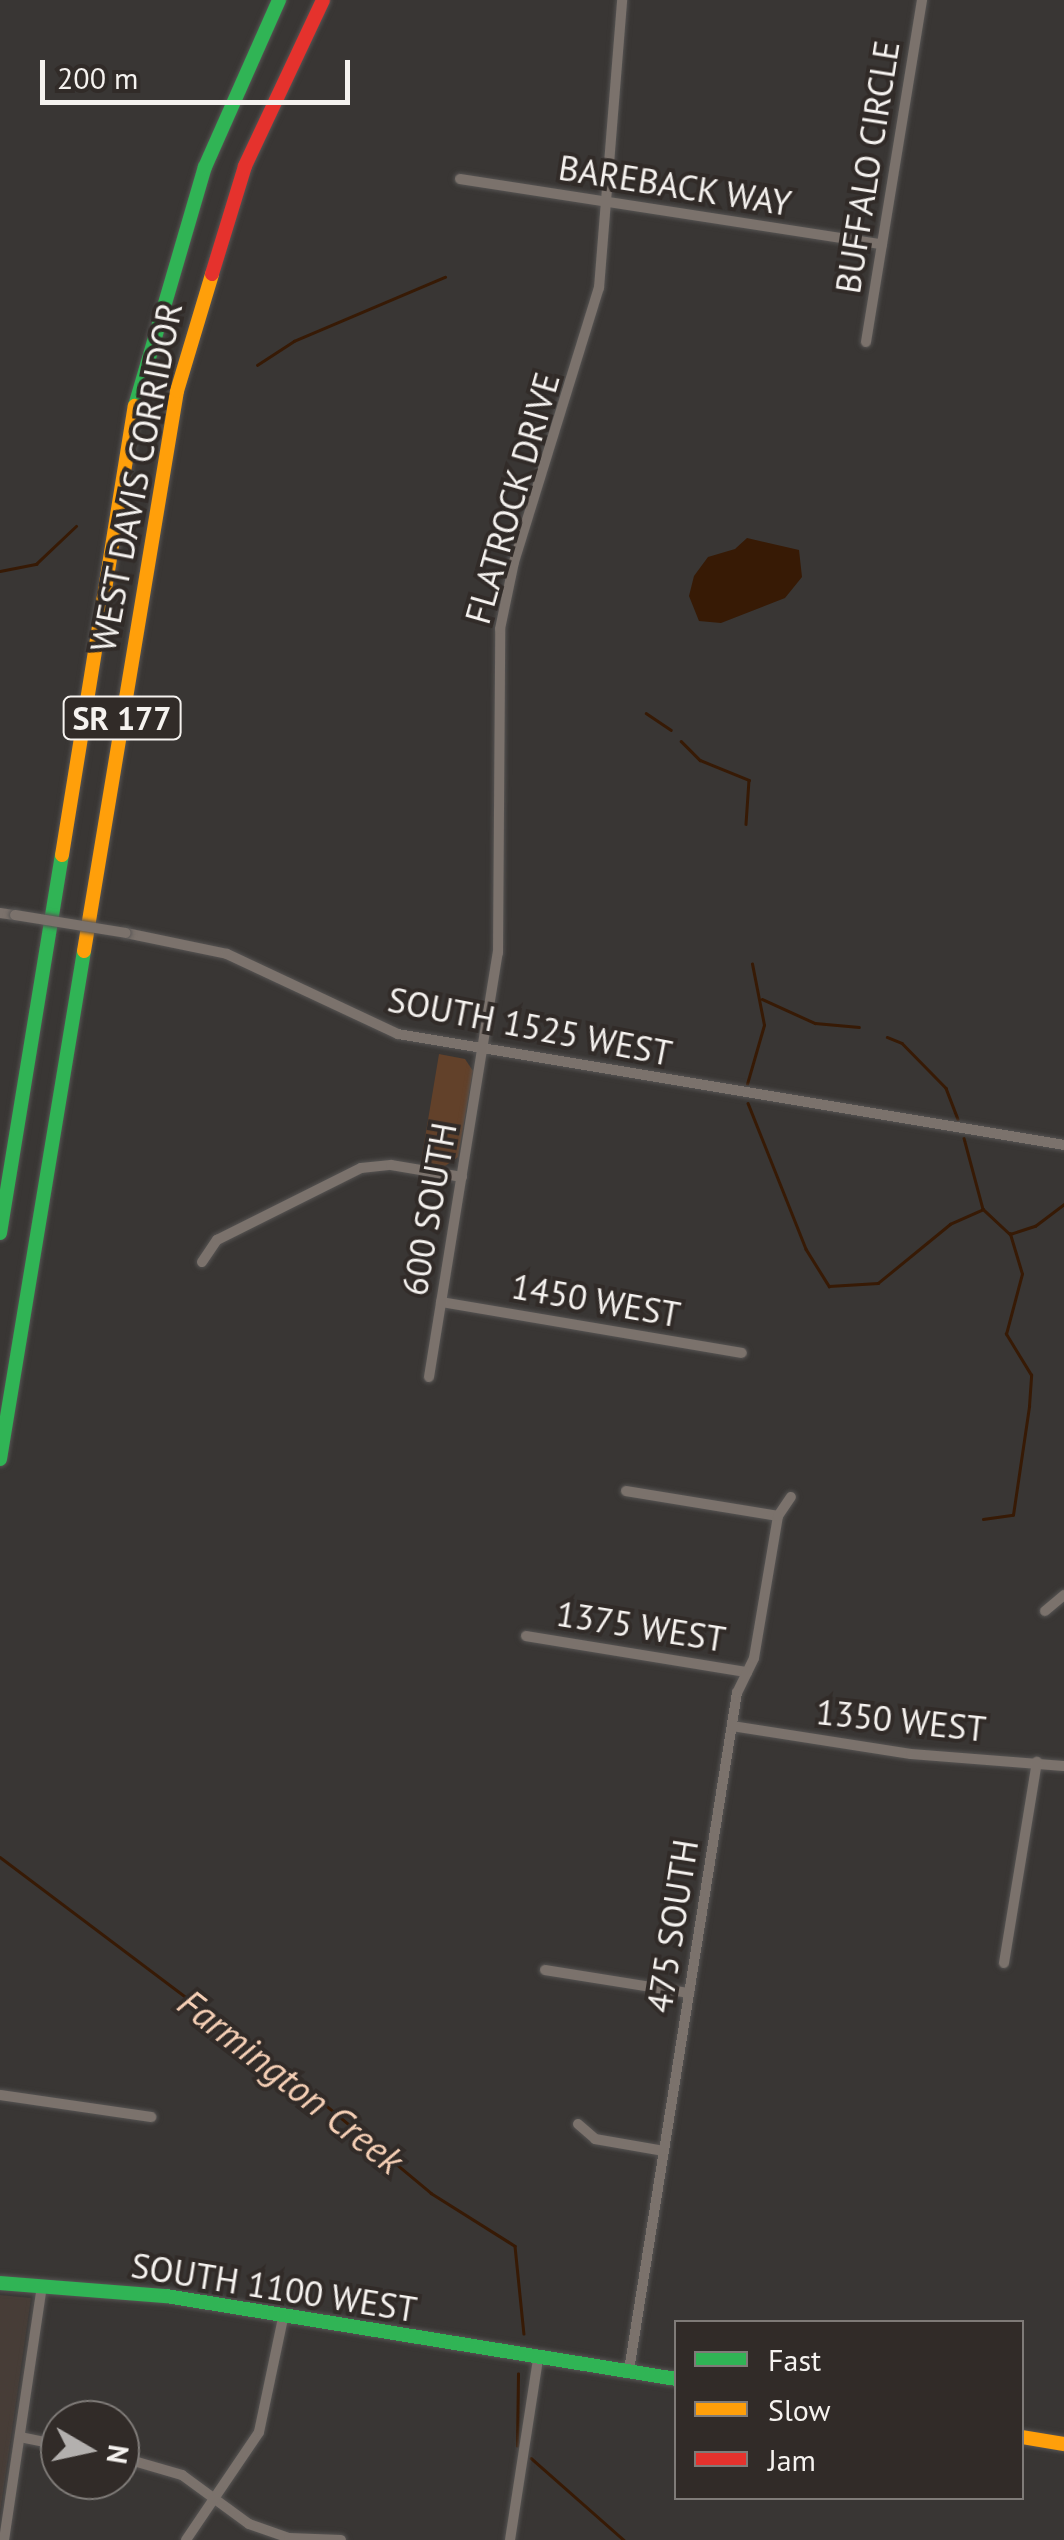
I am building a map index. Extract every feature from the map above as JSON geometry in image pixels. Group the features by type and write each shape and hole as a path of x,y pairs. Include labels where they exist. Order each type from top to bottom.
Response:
{"main road":[{"name":"WEST DAVIS CORRIDOR","path":"0,1233 140,376 205,166 280,0"},
{"name":"WEST DAVIS CORRIDOR","path":"0,1458 177,391 228,212 323,0"},
{"name":"SOUTH 1100 WEST","path":"0,2283 166,2296 674,2379"},
{"path":"1024,2437 1064,2444"}],"street":[{"name":"FLATROCK DRIVE","path":"484,1050 500,935 500,629 514,562 594,312 608,202 622,0"},
{"name":"BUFFALO CIRCLE","path":"866,342 922,0"},
{"name":"BAREBACK WAY","path":"460,179 882,244"},
{"name":"SOUTH 1525 WEST","path":"0,913 228,954 382,1029 484,1050 1064,1145"},
{"name":"600 SOUTH","path":"429,1377 484,1050"},
{"path":"202,1262 217,1240 361,1168 384,1164 462,1177"},
{"name":"1450 WEST","path":"441,1302 742,1353"},
{"path":"626,1490 778,1516"},
{"name":"475 SOUTH","path":"629,2370 732,1726 778,1516 791,1498"},
{"path":"1045,1612 1064,1594"},
{"name":"1375 WEST","path":"526,1636 746,1672"},
{"name":"1350 WEST","path":"732,1726 911,1754 1064,1766"},
{"path":"1004,1963 1037,1762"},
{"path":"545,1970 690,1993"},
{"path":"0,2095 152,2117"},
{"path":"578,2124 594,2139 664,2151"},
{"path":"4,2540 42,2286"},
{"path":"186,2540 263,2421 283,2318"},
{"path":"510,2540 538,2359"},
{"path":"20,2437 40,2441"},
{"path":"140,2463 182,2475 249,2524 289,2538 341,2540"}],"shaded area":[{"path":"747,538 799,550 802,577 785,598 721,623 699,621 689,596 694,576 708,557 735,549"},
{"path":"439,1054 465,1059 473,1071 458,1157 445,1166 421,1162"},
{"path":"0,2295 31,2298 0,2512"}],"waterway":[{"path":"257,365 294,341 445,277"},
{"path":"0,571 36,564 76,526"},
{"path":"646,713 671,730"},
{"path":"681,741 700,760 749,780 746,824"},
{"path":"747,1084 764,1025 752,964"},
{"path":"762,999 815,1023 859,1027"},
{"path":"887,1037 902,1043 946,1088 958,1119"},
{"path":"748,1103 806,1249 829,1286 878,1283 950,1224 983,1209"},
{"path":"964,1138 983,1209 1010,1234 1035,1226 1064,1204"},
{"path":"983,1519 1013,1515 1029,1406 1031,1375 1006,1334 1022,1274 1010,1234"},
{"name":"Farmington Creek","path":"0,1857 292,2077 431,2193 515,2246 524,2334"},
{"name":"Farmington Creek","path":"517,2446 518,2374"},
{"name":"Farmington Creek","path":"531,2458 624,2540"}],"traffic: fast":[{"path":"135,406 205,167 279,0"},
{"path":"0,1233 62,855"},
{"path":"0,1459 84,951"},
{"path":"0,2283 166,2296 674,2379"}],"traffic: slow":[{"path":"84,951 177,391 212,274"},
{"path":"62,855 135,406"},
{"path":"1024,2437 1064,2444"}],"traffic: jam":[{"path":"212,274 245,166 323,0"}]}
